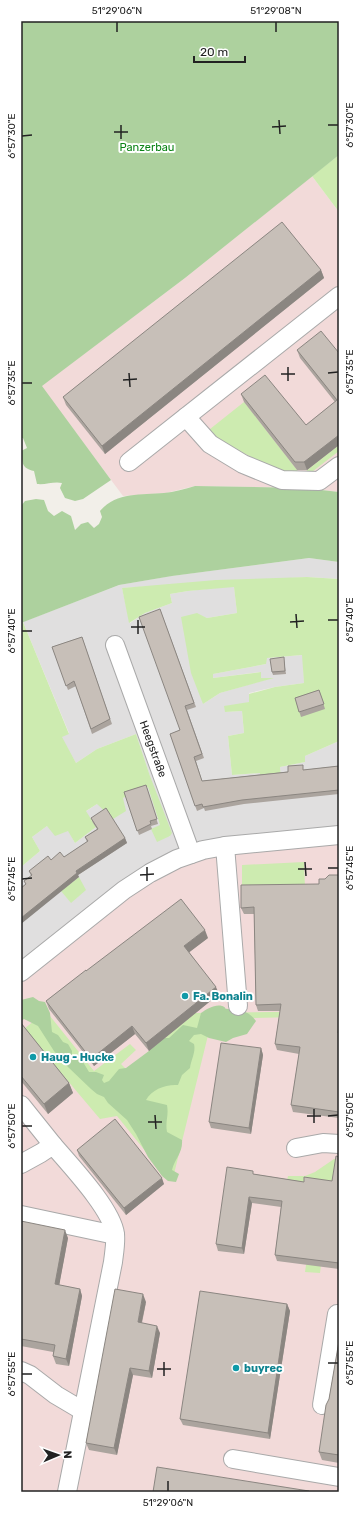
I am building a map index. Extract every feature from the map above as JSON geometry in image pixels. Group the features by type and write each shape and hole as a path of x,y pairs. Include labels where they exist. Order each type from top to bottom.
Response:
{"street":[{"path":"129,462 339,296"},
{"path":"186,417 210,444 243,464 282,480 319,481 339,466"},
{"name":"Heegstraße","path":"115,645 191,854"},
{"path":"21,972 130,886 163,866 191,854 226,846 335,837"},
{"path":"226,846 238,1006"},
{"path":"21,1105 98,1200 112,1221 115,1235 113,1262 67,1492"},
{"path":"296,1148 323,1143 339,1144"},
{"path":"21,1164 41,1154 52,1145"},
{"path":"21,1215 115,1235"},
{"path":"322,1404 337,1314 339,1314"},
{"path":"21,1371 30,1375 56,1395 83,1411"},
{"path":"233,1459 339,1476"}],"shaded area":[{"path":"312,176 339,212 339,492 304,488 195,486 166,493 123,496 41,386 185,278"},
{"path":"309,558 339,562 339,579 307,577 122,588 130,623 145,613 172,603 170,594 234,586 237,613 207,618 197,614 203,704 220,693 272,678 261,678 260,672 213,678 213,674 266,664 266,658 303,655 304,683 275,687 249,693 249,702 225,712 242,711 244,733 228,736 232,775 260,773 281,789 280,767 305,762 305,756 339,741 339,835 21,972 21,867 40,851 32,837 47,826 68,830 75,843 96,827 85,812 97,804 123,798 149,787 160,825 170,837 136,734 97,749 76,763 61,737 69,733 23,622 119,585 171,576"},
{"path":"339,835 339,1492 21,1492 21,972 177,859"}],"green space":[{"name":"Panzerbau","path":"21,21 339,21 339,155 185,278 42,386 111,480 83,499 75,501 65,498 60,488 62,483 56,482 37,484 34,471 25,467 23,464 21,451 27,448 23,438 21,438"},
{"path":"339,155 339,212 312,176"},
{"path":"244,402 301,475 339,445 339,451 299,482 205,433"},
{"path":"195,486 304,488 339,492 339,562 309,558 172,576 119,585 21,623 21,506 25,501 36,499 44,500 48,511 54,516 62,511 71,516 75,530 81,524 88,522 94,528 99,524 102,517 100,511 106,505 121,497 168,493"},
{"path":"307,577 339,579 339,741 305,756 305,762 280,767 282,789 260,780 260,773 232,775 228,736 244,733 242,711 225,712 224,706 249,702 249,694 275,687 304,683 302,655 267,658 266,664 213,674 213,678 261,672 261,678 274,678 220,693 203,704 191,673 181,617 197,613 207,618 237,613 234,587 170,594 172,603 145,613 129,623 122,588 216,580"},
{"path":"23,622 69,734 62,737 76,763 97,749 136,734 172,833 170,836 157,842 151,829 160,825 148,787 123,798 126,811 113,819 97,804 86,811 96,827 75,843 68,831 55,836 47,826 32,837 40,851 21,867 21,623"},
{"path":"304,862 305,888 242,890 242,865"},
{"path":"79,877 86,890 71,903 61,891"},
{"path":"33,997 39,1001 45,1002 50,1013 52,1032 58,1035 63,1042 68,1044 72,1051 72,1058 83,1062 89,1072 96,1072 104,1075 102,1080 104,1083 109,1081 119,1069 126,1068 149,1051 152,1043 160,1038 169,1038 183,1025 197,1028 201,1013 211,1007 225,1007 226,1009 247,1013 253,1017 256,1021 247,1034 233,1038 226,1042 209,1038 201,1034 194,1035 189,1041 194,1044 194,1053 190,1068 182,1075 178,1085 169,1085 160,1088 152,1093 146,1100 167,1105 167,1132 182,1140 180,1152 172,1170 179,1174 176,1182 168,1181 162,1176 148,1157 127,1120 108,1103 104,1097 91,1089 68,1067 54,1051 38,1026 24,1019 21,1021 21,1000"},
{"path":"46,1011 94,1071 130,1044 136,1050 121,1064 127,1070 195,1013 339,1011 339,1016 212,1019 174,1174 163,1173 117,1116 100,1119 24,1029"},
{"path":"334,1159 339,1159 339,1164 334,1167 320,1273 305,1272 318,1185 286,1185 288,1176 305,1176 315,1172"}],"building":[{"path":"282,222 321,270 102,446 63,397"},
{"path":"321,331 339,353 339,435 304,462 295,462 241,394 265,375 306,425 337,400 297,350"},
{"path":"160,609 194,703 185,706 202,754 194,757 202,781 288,772 288,766 303,765 303,770 339,766 339,790 242,800 203,807 202,804 195,806 170,734 180,730 139,617"},
{"path":"82,637 110,719 91,729 74,681 66,686 52,647"},
{"path":"284,657 285,671 272,672 270,659"},
{"path":"319,690 324,704 299,712 295,698"},
{"path":"146,785 157,819 150,821 151,824 137,831 124,792"},
{"path":"106,808 125,838 76,871 77,873 21,918 21,888 26,884 24,881 32,875 29,871 48,856 51,860 60,852 64,857 88,841 85,837 98,829 91,818"},
{"path":"329,875 339,876 339,1112 291,1105 300,1047 275,1044 281,1004 256,1005 254,907 241,908 241,885 319,884 319,879 325,879"},
{"name":"Fa. Bonalin","path":"181,899 205,930 184,946 216,987 146,1043 132,1026 91,1059 46,1001"},
{"name":"Haug - Hucke","path":"21,1023 69,1083 44,1104 21,1076"},
{"path":"221,1043 261,1048 249,1128 209,1122"},
{"path":"115,1119 162,1178 124,1208 77,1150"},
{"path":"336,1156 339,1157 339,1263 275,1255 282,1201 249,1197 242,1248 216,1244 227,1167 253,1171 253,1174 304,1182 304,1177 332,1181"},
{"path":"21,1221 65,1230 55,1284 80,1289 66,1359 53,1356 55,1345 21,1339"},
{"path":"115,1289 143,1294 138,1322 157,1326 149,1371 130,1368 114,1448 86,1443"},
{"name":"buyrec","path":"200,1291 287,1304 268,1433 180,1419"},
{"path":"339,1341 339,1455 319,1452 326,1405 329,1399"},
{"path":"157,1467 309,1491 309,1492 153,1492"}],"place":[{"name":"Fa. Bonalin","path":"185,996"},
{"name":"Haug - Hucke","path":"33,1057"},
{"name":"buyrec","path":"236,1368"}]}
